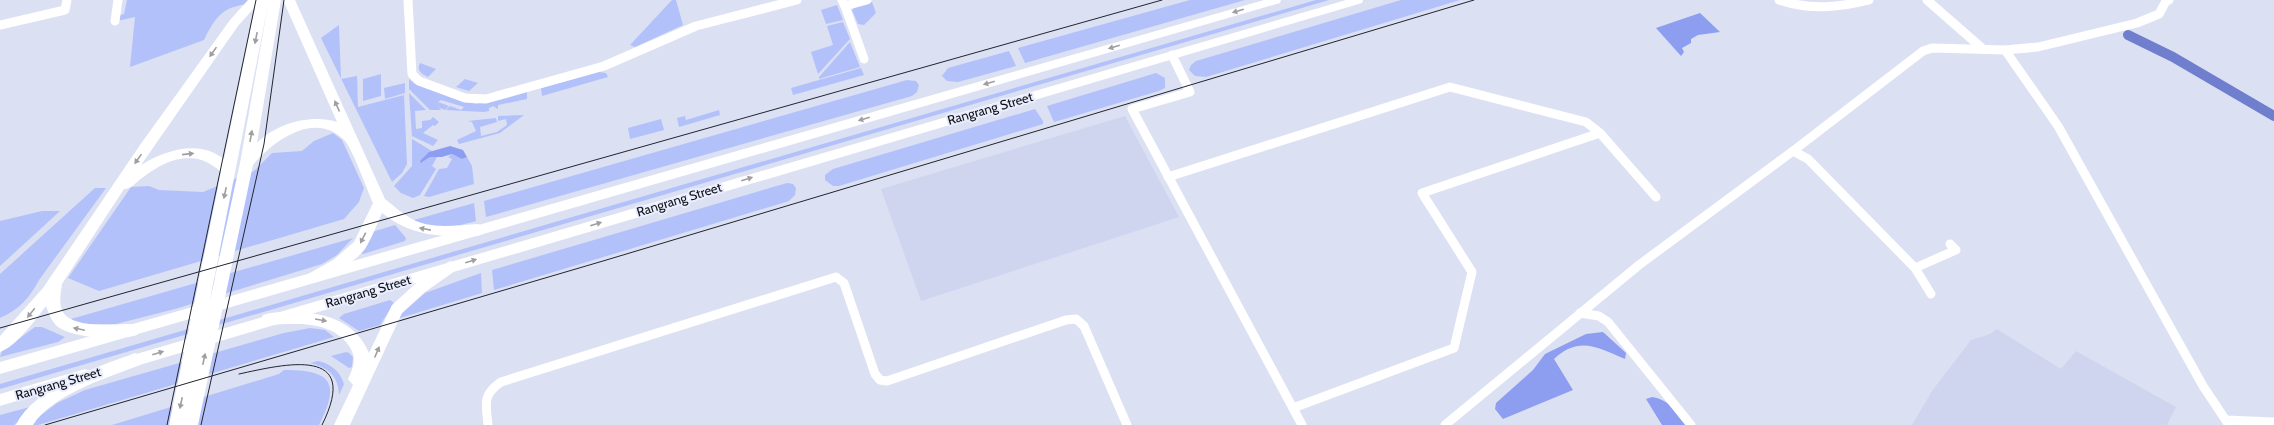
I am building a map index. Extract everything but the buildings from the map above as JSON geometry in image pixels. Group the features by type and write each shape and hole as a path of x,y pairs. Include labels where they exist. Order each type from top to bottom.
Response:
{"highway":[{"path":"0,346 16,331 55,283 114,193 234,23 255,0"},
{"path":"177,425 263,0"},
{"path":"190,425 247,163 275,0"},
{"path":"289,0 380,203 401,220 428,230 478,230"},
{"path":"247,163 264,144 277,135 302,126 314,124 334,126 353,142"},
{"path":"106,207 128,182 151,165 170,157 188,153 204,153 213,158 229,172"},
{"path":"313,278 338,264 359,246 380,203"},
{"path":"342,425 397,309 420,288 450,268"},
{"path":"55,283 51,297 54,314 62,322 78,330 132,330"},
{"path":"268,319 311,318 328,321 343,329 358,346 363,356 361,368 333,425"},
{"path":"24,425 27,419 44,403 72,387 135,360"}],"main road":[{"name":"Rangrang Street","path":"0,368 1276,0"},
{"name":"Rangrang Street","path":"0,400 268,319 450,268 833,153 1358,0"}],"street":[{"path":"0,24 65,10 67,0"},
{"path":"115,21 118,0"},
{"path":"408,0 412,74 419,81 473,100 500,96 604,66 696,26 797,0"},
{"path":"864,59 843,3 867,0"},
{"path":"1779,0 1809,8 1844,8 1869,0"},
{"path":"1927,0 1983,49"},
{"path":"1445,425 1638,265 1793,151 1923,51 1932,48 2005,50 2059,42 2137,23 2159,14 2166,1 2169,0"},
{"path":"2005,50 2058,126 2203,386 2227,422 2274,422"},
{"path":"1172,55 1190,92 1132,109 1302,425"},
{"path":"1168,177 1450,87 1586,122 1600,134 1656,197"},
{"path":"1293,408 1454,348 1472,272 1422,193 1600,134"},
{"path":"1793,151 1808,159 1915,268 1926,282 1931,294"},
{"path":"1915,268 1956,250 1950,244"},
{"path":"488,425 485,399 489,389 501,382 826,278 836,277 844,283 875,374 880,380 887,381 1066,320 1076,319 1084,326 1127,425"},
{"path":"1580,313 1599,316 1608,322 1691,425"}],"shaded area":[{"path":"127,0 268,0 228,9 216,19 204,40 130,67 135,17 117,21 118,16 124,14"},
{"path":"672,0 676,0 683,25 635,47 630,45"},
{"path":"1190,0 1245,0 1025,63 1018,48"},
{"path":"1316,0 1329,0 0,389 0,384"},
{"path":"1401,0 1460,0 1206,77 1195,76 1189,70 1191,65 1196,61"},
{"path":"872,2 876,13 864,25 858,24 852,10 855,7"},
{"path":"837,5 843,20 826,24 821,10"},
{"path":"1700,13 1720,32 1698,35 1691,39 1691,43 1682,48 1684,52 1681,56 1656,28"},
{"path":"843,22 850,39 818,74 811,52 833,45 827,26"},
{"path":"339,25 341,79 321,38"},
{"path":"850,42 860,67 819,79 819,77"},
{"path":"1009,51 1016,66 958,82 947,81 942,76 948,68"},
{"path":"420,63 436,69 428,77 420,72"},
{"path":"861,68 864,75 793,95 791,88"},
{"path":"599,72 606,73 608,77 542,96 541,88"},
{"path":"1156,73 1165,78 1165,88 1159,91 1054,122 1047,106"},
{"path":"381,74 381,96 363,101 363,79"},
{"path":"357,76 358,107 404,95 407,164 402,173 392,182 341,79"},
{"path":"409,79 415,84 461,101 476,104 527,91 527,99 498,105 498,109 493,106 489,108 489,111 484,112 446,110 450,106 461,110 464,107 441,100 438,102 449,106 445,110 440,108 436,103 441,110 430,110 409,89"},
{"path":"465,79 478,83 469,91 456,87"},
{"path":"907,80 916,81 919,85 917,92 912,96 486,217 484,201"},
{"path":"405,83 405,93 385,99 384,88"},
{"path":"409,93 426,110 415,111 416,129 422,128 422,121 430,120 433,117 439,122 423,133 438,140 433,146 412,136"},
{"path":"1035,109 1043,121 1043,124 839,186 833,186 825,180 825,175 833,169"},
{"path":"719,110 720,115 679,127 677,118 685,116 686,120"},
{"path":"524,115 500,133 459,144 457,140 476,131 472,122 468,121 496,118 497,122 480,127 481,136 497,132 507,125 506,119 498,121 498,116"},
{"path":"1125,116 1179,217 921,301 881,189"},
{"path":"661,119 664,130 630,139 628,128"},
{"path":"333,133 342,140 364,188 359,202 344,219 99,291 68,278 131,187 149,186 159,190 203,192 254,171 272,153 302,151 314,141"},
{"path":"412,139 432,151 420,162 423,162 430,157 437,157 432,166 436,169 420,195 413,198 401,193 394,186 412,166"},
{"path":"450,146 463,150 467,157 462,159 452,154 442,157 430,157 421,163 420,161 429,152"},
{"path":"452,154 462,159 467,157 472,166 474,184 429,197 424,196 439,169 447,168 452,159 448,157"},
{"path":"787,183 793,184 796,188 795,195 789,201 494,290 492,270"},
{"path":"95,188 106,188 28,297 13,311 0,318 0,274"},
{"path":"474,203 476,221 444,227 412,222 414,220"},
{"path":"42,211 60,211 0,266 0,221"},
{"path":"395,225 406,238 405,241 363,254 360,253 372,232"},
{"path":"353,238 337,255 322,264 175,309 116,324 80,324 71,319"},
{"path":"481,273 482,293 400,318 400,315 425,293"},
{"path":"390,300 394,303 380,325 359,331 339,318 344,314"},
{"path":"35,327 42,327 65,337 58,342 0,357 2,351"},
{"path":"310,328 325,330 334,337 38,425 32,425 32,422 57,403 85,390 284,333"},
{"path":"1997,329 2061,369 2076,351 2176,407 2167,425 1912,425 1932,391 1971,340 1990,334"},
{"path":"1603,332 1626,353 1625,359 1606,351 1588,346 1572,348 1563,352 1554,359 1573,390 1503,419 1495,409 1496,403 1533,370 1545,354 1586,334"},
{"path":"346,352 353,357 352,367 349,368 331,356"},
{"path":"318,361 331,366 340,375 344,384 339,395 335,378 322,367 310,363"},
{"path":"284,370 312,373 322,376 327,381 330,389 329,398 326,410 319,425 112,425 279,374"},
{"path":"1652,397 1663,400 1672,407 1686,425 1662,425 1646,399"},
{"path":"30,407 30,410 14,425 0,425 0,415"}],"waterway":[{"path":"2128,35 2173,57 2274,116"}],"tram line":[{"path":"199,272 256,0"},
{"path":"238,261 264,144 284,0"},
{"path":"238,261 1162,0"},
{"path":"212,376 603,261 1474,0"},
{"path":"199,272 238,261"},
{"path":"212,376 238,261"},
{"path":"0,328 199,272"},
{"path":"175,387 199,272"},
{"path":"239,374 277,366 296,365 313,366 325,371 332,382 332,399 322,425"},
{"path":"175,387 212,376"},
{"path":"201,425 212,376"},
{"path":"45,425 175,387"},
{"path":"167,425 175,387"}]}
